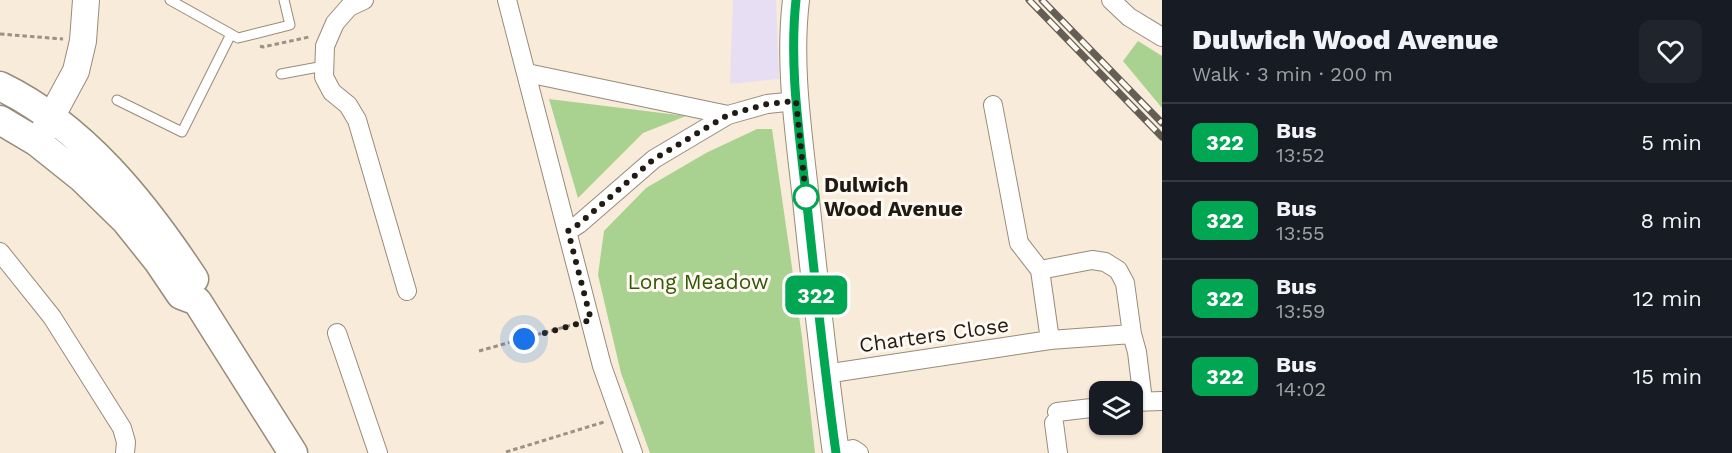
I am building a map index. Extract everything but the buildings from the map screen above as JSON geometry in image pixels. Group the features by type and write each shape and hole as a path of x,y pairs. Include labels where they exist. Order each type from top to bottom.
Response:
{"main road":[{"path":"0,86 52,117 115,175 142,207 197,284 196,301"},
{"path":"0,120 37,142 66,164 118,213 158,261 181,295 196,301 293,453"}],"street":[{"path":"37,142 76,71 83,41 86,0"},
{"path":"364,0 349,7 335,23 325,46 324,77 332,92 348,105 357,120 407,291"},
{"path":"507,0 602,366 633,453"},
{"path":"796,0 794,20 796,101 825,374 844,453"},
{"path":"1111,0 1129,17 1162,37"},
{"path":"527,73 728,115"},
{"path":"568,231 654,159 728,115 767,104 796,101"},
{"path":"993,105 1019,243 1040,270 1050,340"},
{"path":"0,252 52,318 108,405 122,428 126,442 125,453"},
{"path":"1040,270 1092,260 1106,262 1118,270 1125,283 1131,334 1137,352 1138,381"},
{"path":"337,333 378,453"},
{"name":"Charters Close","path":"825,374 1050,340 1131,334"},
{"path":"1143,401 1162,401"},
{"path":"1058,453 1056,418 1089,410"}],"lane":[{"path":"170,0 238,38 290,26 284,0"},
{"path":"117,100 182,132 231,34"},
{"path":"281,74 324,66"}],"path":[{"path":"0,34 83,41"},
{"path":"479,351 591,320"},
{"path":"506,452 621,417"}],"shaded area":[{"path":"733,0 776,0 779,79 730,84"}],"green space":[{"path":"1138,41 1162,56 1162,108 1123,61"},
{"path":"549,99 686,116 643,133 578,198"},
{"name":"Long Meadow","path":"757,129 772,129 802,337 815,453 650,453 621,373 598,275 604,231 646,188 706,153"}],"railway":[{"path":"1029,0 1162,137"},
{"path":"1042,0 1162,123"}],"bus line":[{"name":"322","path":"796,0 794,20 796,101 825,374 836,453"}],"place":[{"name":"Dulwich Wood Avenue","path":"806,197"}],"route":[{"path":"524,339 591,320 568,231 654,159 728,115 767,104 796,101 806,197"}]}
